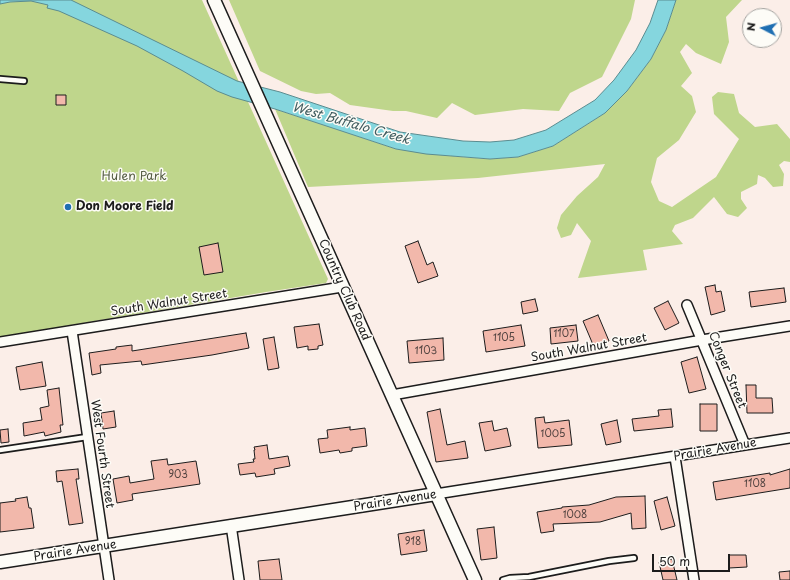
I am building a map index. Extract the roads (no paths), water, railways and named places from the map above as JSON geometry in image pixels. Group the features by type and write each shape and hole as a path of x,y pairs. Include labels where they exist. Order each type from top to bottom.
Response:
{"main road":[{"name":"Country Club Road","path":"214,0 475,580"},
{"name":"Prairie Avenue","path":"0,562 436,494"}],"street":[{"name":"South Walnut Street","path":"0,342 342,287"},
{"name":"Conger Street","path":"687,305 745,445"},
{"name":"South Walnut Street","path":"392,395 702,340 790,326"},
{"name":"West Fourth Street","path":"72,331 109,580"},
{"name":"Prairie Avenue","path":"436,494 790,438"},
{"path":"675,457 694,580"},
{"path":"232,525 239,580"}],"lane":[{"path":"0,79 24,81"},
{"path":"0,450 88,437"},
{"path":"504,580 510,578 529,577 608,561 634,558"}],"water":[{"name":"West Buffalo Creek","path":"0,0 71,0 237,81 280,92 400,132 463,141 490,142 514,140 546,130 595,100 614,80 636,50 650,23 658,0 676,0 666,30 651,59 627,91 605,113 553,146 518,157 490,159 426,154 396,149 275,109 232,97 217,91 137,46 59,11 47,8 48,5 31,1 0,4"}],"place":[{"name":"Don Moore Field","path":"68,207"}],"park label":[{"name":"Hulen Park","path":"134,177"}]}
